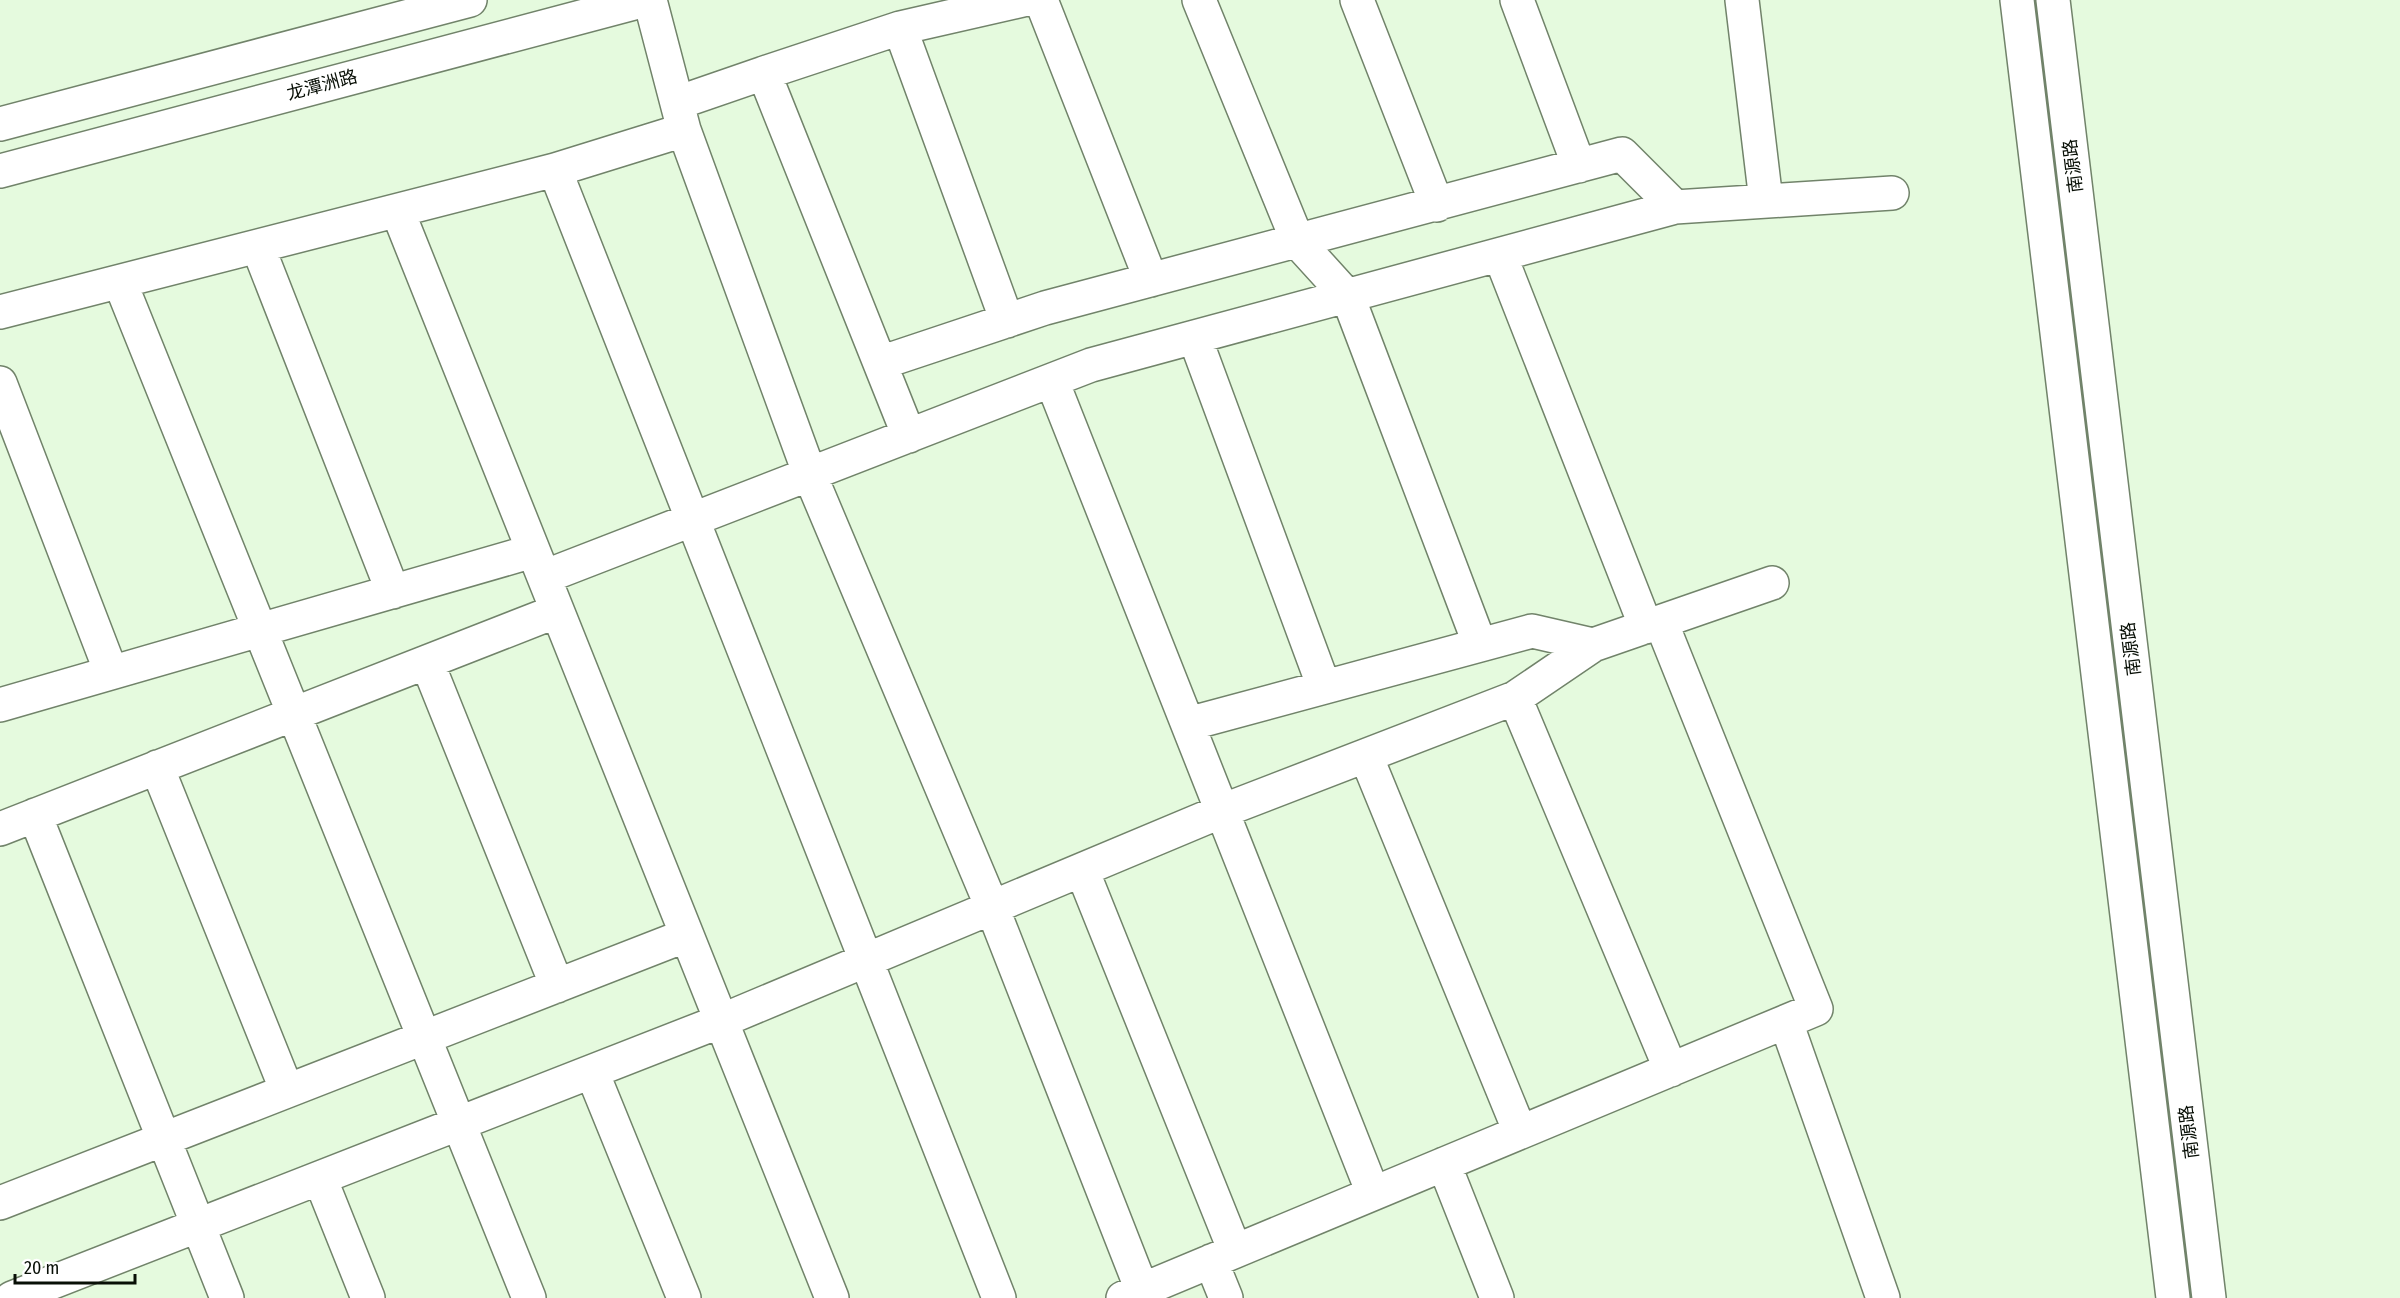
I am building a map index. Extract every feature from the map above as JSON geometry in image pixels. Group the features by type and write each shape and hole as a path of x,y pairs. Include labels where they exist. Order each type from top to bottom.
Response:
{"street":[{"path":"0,124 470,0"},
{"name":"龙潭洲路","path":"0,171 645,0"},
{"path":"650,0 681,117 810,475 992,908 1146,1292 1223,1256 1816,1009 1500,255"},
{"path":"0,312 555,170 681,117 764,74 900,28 1023,0"},
{"path":"1041,0 1151,280"},
{"path":"1199,0 1298,242 1348,297 1480,645"},
{"path":"1357,0 1437,205"},
{"path":"1517,0 1579,166"},
{"path":"1742,0 1766,201"},
{"name":"南源路","path":"2018,0 2173,1298"},
{"name":"南源路","path":"2053,0 2209,1298"},
{"path":"900,28 1007,321"},
{"path":"764,74 909,436"},
{"path":"880,363 1045,308 1622,154 1675,207"},
{"path":"555,170 999,1298"},
{"path":"0,705 393,591 539,564 693,520 1091,365 1675,207 1892,193"},
{"path":"398,212 832,1298"},
{"path":"258,247 393,591"},
{"path":"120,282 529,1298"},
{"path":"1195,338 1324,687"},
{"path":"1052,381 1373,1193"},
{"path":"0,383 111,672"},
{"path":"12,1298 63,1289 198,1225 721,1021 1222,811 1515,698 1593,645 1772,583"},
{"path":"0,829 557,611"},
{"path":"1188,724 1532,631 1593,645"},
{"path":"427,662 557,986"},
{"path":"1515,698 1671,1070"},
{"path":"1366,756 1520,1132"},
{"path":"157,767 287,1091"},
{"path":"35,815 227,1298"},
{"path":"1082,870 1223,1256 1226,1298"},
{"path":"0,1203 687,935"},
{"path":"1786,1022 1883,1298"},
{"path":"592,1072 684,1298"},
{"path":"1444,1164 1497,1298"},
{"path":"320,1178 368,1298"}]}
